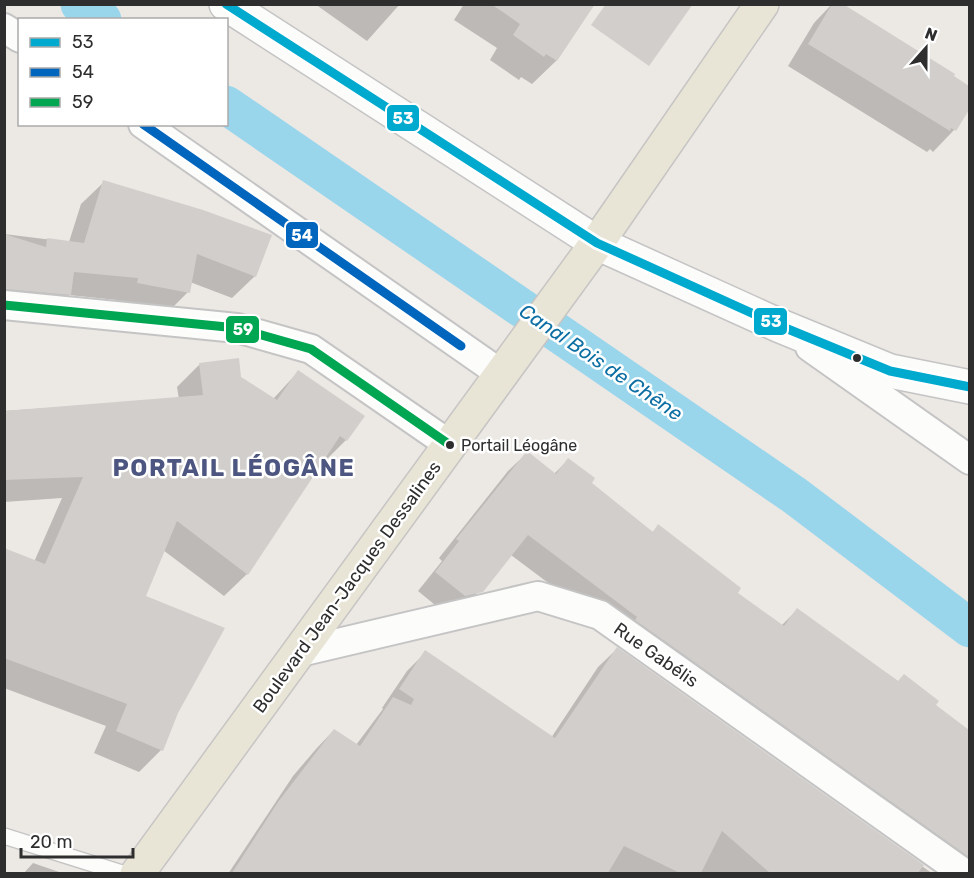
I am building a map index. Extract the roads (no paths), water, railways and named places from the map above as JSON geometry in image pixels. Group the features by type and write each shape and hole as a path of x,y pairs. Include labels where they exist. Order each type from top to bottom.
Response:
{"main road":[{"path":"226,4 597,243 778,325 890,371 969,387"},
{"name":"Boulevard Jean-Jacques Dessalines","path":"137,873 597,243 762,4"}],"street":[{"path":"4,28 18,38"},
{"path":"146,126 504,370"},
{"path":"4,305 237,328 311,349 450,445"},
{"path":"778,325 937,434 969,460"},
{"name":"Rue Gabélis","path":"300,652 538,596 600,615 965,873"}],"lane":[{"path":"4,836 125,873"}],"waterway":[{"name":"Canal Bois de Chêne","path":"80,4 99,18"},
{"name":"Canal Bois de Chêne","path":"228,106 794,495 970,628"}],"place":[{"name":"Portail Léogâne","path":"450,445"}],"district":[{"name":"PORTAIL LÉOGÂNE","path":"234,468"}]}
